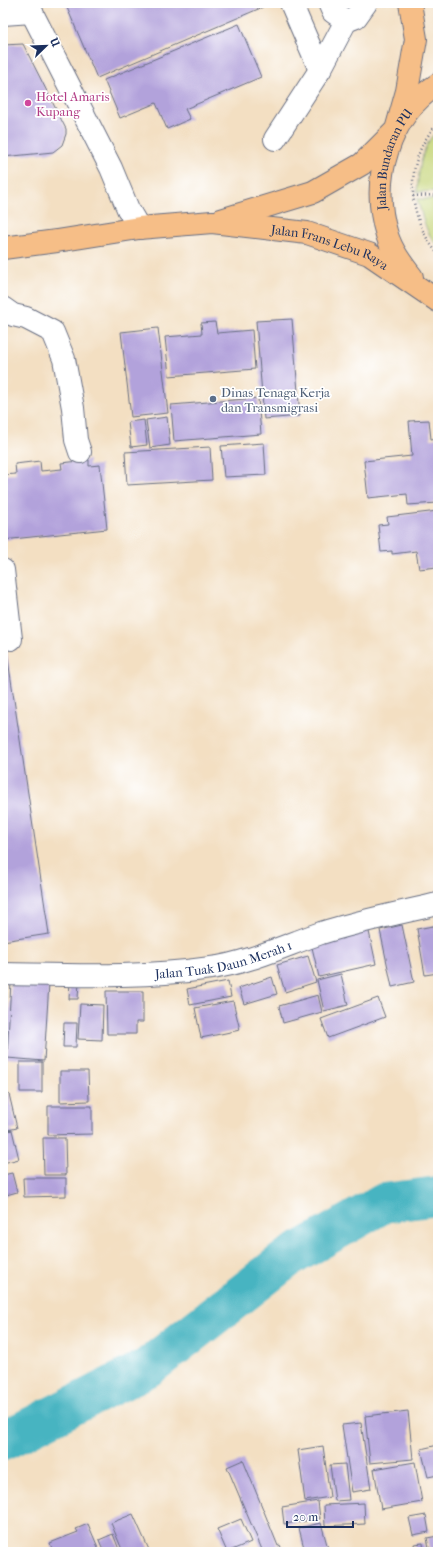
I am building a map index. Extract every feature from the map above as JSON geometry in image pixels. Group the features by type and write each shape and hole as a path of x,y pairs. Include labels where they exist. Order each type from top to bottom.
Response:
{"main road":[{"path":"396,130 407,91 416,39 410,3"},
{"name":"Jalan Bundaran PU","path":"438,84 430,89 411,108 396,130 385,156 380,182 381,210 388,236 399,261 416,282 438,300"},
{"name":"Jalan Frans Lebu Raya","path":"212,222 313,192 362,164 396,130"},
{"name":"Jalan Frans Lebu Raya","path":"3,248 139,228 212,222 307,233 369,254 438,300"}],"street":[{"path":"291,3 320,70"},
{"path":"329,3 333,12 346,21"},
{"path":"275,139 320,70 346,21 356,17 366,3"},
{"path":"3,14 30,7 111,168 128,209 139,228"},
{"path":"3,308 13,315 26,318 53,332 64,359 73,408 76,440 80,452"},
{"path":"3,570 11,639"},
{"name":"Jalan Tuak Daun Merah 1","path":"3,974 144,975 213,968 367,920 438,904"}],"path":[{"path":"438,122 421,147 414,171 413,196 416,213 422,230 430,245 438,254"},
{"path":"413,196 438,195"}],"green space":[{"path":"438,130 438,191 417,192 420,167 424,151 432,136"},
{"path":"417,199 438,199 438,246 427,230"}],"building":[{"path":"65,3 261,3 263,7 97,78"},
{"path":"239,24 261,77 185,109 190,119 167,129 156,103 120,118 104,80"},
{"name":"Hotel Amaris Kupang","path":"23,44 66,129 66,134 62,145 53,152 3,157 3,45"},
{"path":"292,319 300,416 264,419 256,321"},
{"path":"215,322 217,333 252,330 255,369 169,376 165,337 202,334 201,323"},
{"path":"158,328 168,413 131,417 121,332"},
{"path":"258,398 261,434 174,441 171,405"},
{"path":"167,417 170,445 150,448 146,420"},
{"path":"144,420 147,445 131,447 128,422"},
{"path":"429,420 431,439 438,438 438,503 408,505 407,494 368,498 364,461 412,456 409,421"},
{"path":"264,443 266,475 224,477 221,446"},
{"path":"210,447 212,480 127,485 125,452"},
{"path":"89,460 89,466 100,465 107,529 3,540 3,475 16,474 15,464 40,461 41,471 62,469 61,463"},
{"path":"438,511 438,567 419,569 416,551 392,554 392,551 381,552 378,525 388,524 387,517"},
{"path":"3,626 49,934 3,941"},
{"path":"402,925 414,982 392,987 380,930"},
{"path":"438,925 438,973 425,975 417,929"},
{"path":"368,927 376,964 319,977 310,939"},
{"path":"308,956 316,982 285,992 277,965"},
{"path":"341,974 348,1005 324,1011 317,980"},
{"path":"272,977 277,994 244,1004 239,988"},
{"path":"70,980 79,980 78,999 69,999"},
{"path":"11,981 49,983 44,1061 7,1058"},
{"path":"228,981 231,997 190,1005 187,989"},
{"path":"106,991 143,991 143,1022 136,1022 136,1034 107,1034"},
{"path":"318,995 322,1012 283,1023 279,1006"},
{"path":"378,998 385,1017 328,1038 321,1019"},
{"path":"233,1001 240,1030 201,1038 195,1008"},
{"path":"80,1004 103,1005 102,1040 78,1039"},
{"path":"64,1023 77,1023 76,1047 63,1047"},
{"path":"20,1062 42,1062 42,1092 20,1092"},
{"path":"60,1071 88,1071 89,1101 60,1102"},
{"path":"9,1094 17,1128 3,1131 3,1095"},
{"path":"48,1106 92,1106 92,1134 48,1135"},
{"path":"12,1130 19,1159 3,1163 3,1133"},
{"path":"43,1138 65,1138 66,1175 44,1175"},
{"path":"12,1173 17,1192 3,1196 3,1175"},
{"path":"23,1178 66,1178 66,1196 24,1197"},
{"path":"408,1411 413,1459 370,1463 365,1416"},
{"path":"361,1423 371,1489 352,1492 342,1425"},
{"path":"438,1445 438,1475 428,1477 421,1449"},
{"path":"323,1446 330,1497 305,1501 298,1450"},
{"path":"243,1460 278,1546 280,1545 283,1552 263,1552 227,1467"},
{"path":"415,1462 422,1502 381,1509 374,1469"},
{"path":"345,1464 349,1500 335,1501 330,1465"},
{"path":"318,1501 320,1519 284,1524 282,1507"},
{"path":"364,1503 365,1524 325,1526 324,1505"},
{"path":"133,1514 150,1552 123,1552 111,1523"},
{"path":"426,1515 429,1532 413,1535 409,1518"},
{"path":"241,1519 251,1542 227,1552 217,1529"},
{"path":"321,1523 329,1552 305,1552 299,1528"},
{"path":"88,1524 100,1552 53,1552 50,1543 78,1532 76,1529"},
{"path":"113,1534 120,1552 104,1552 99,1540"},
{"path":"438,1536 438,1552 430,1552 427,1538"},
{"path":"423,1543 424,1552 415,1552 414,1544"}],"waterway":[{"path":"3,1441 147,1368 288,1258 384,1203 438,1196"}],"place":[{"name":"Hotel Amaris Kupang","path":"28,103"},
{"name":"Dinas Tenaga Kerja dan Transmigrasi","path":"213,399"}]}
